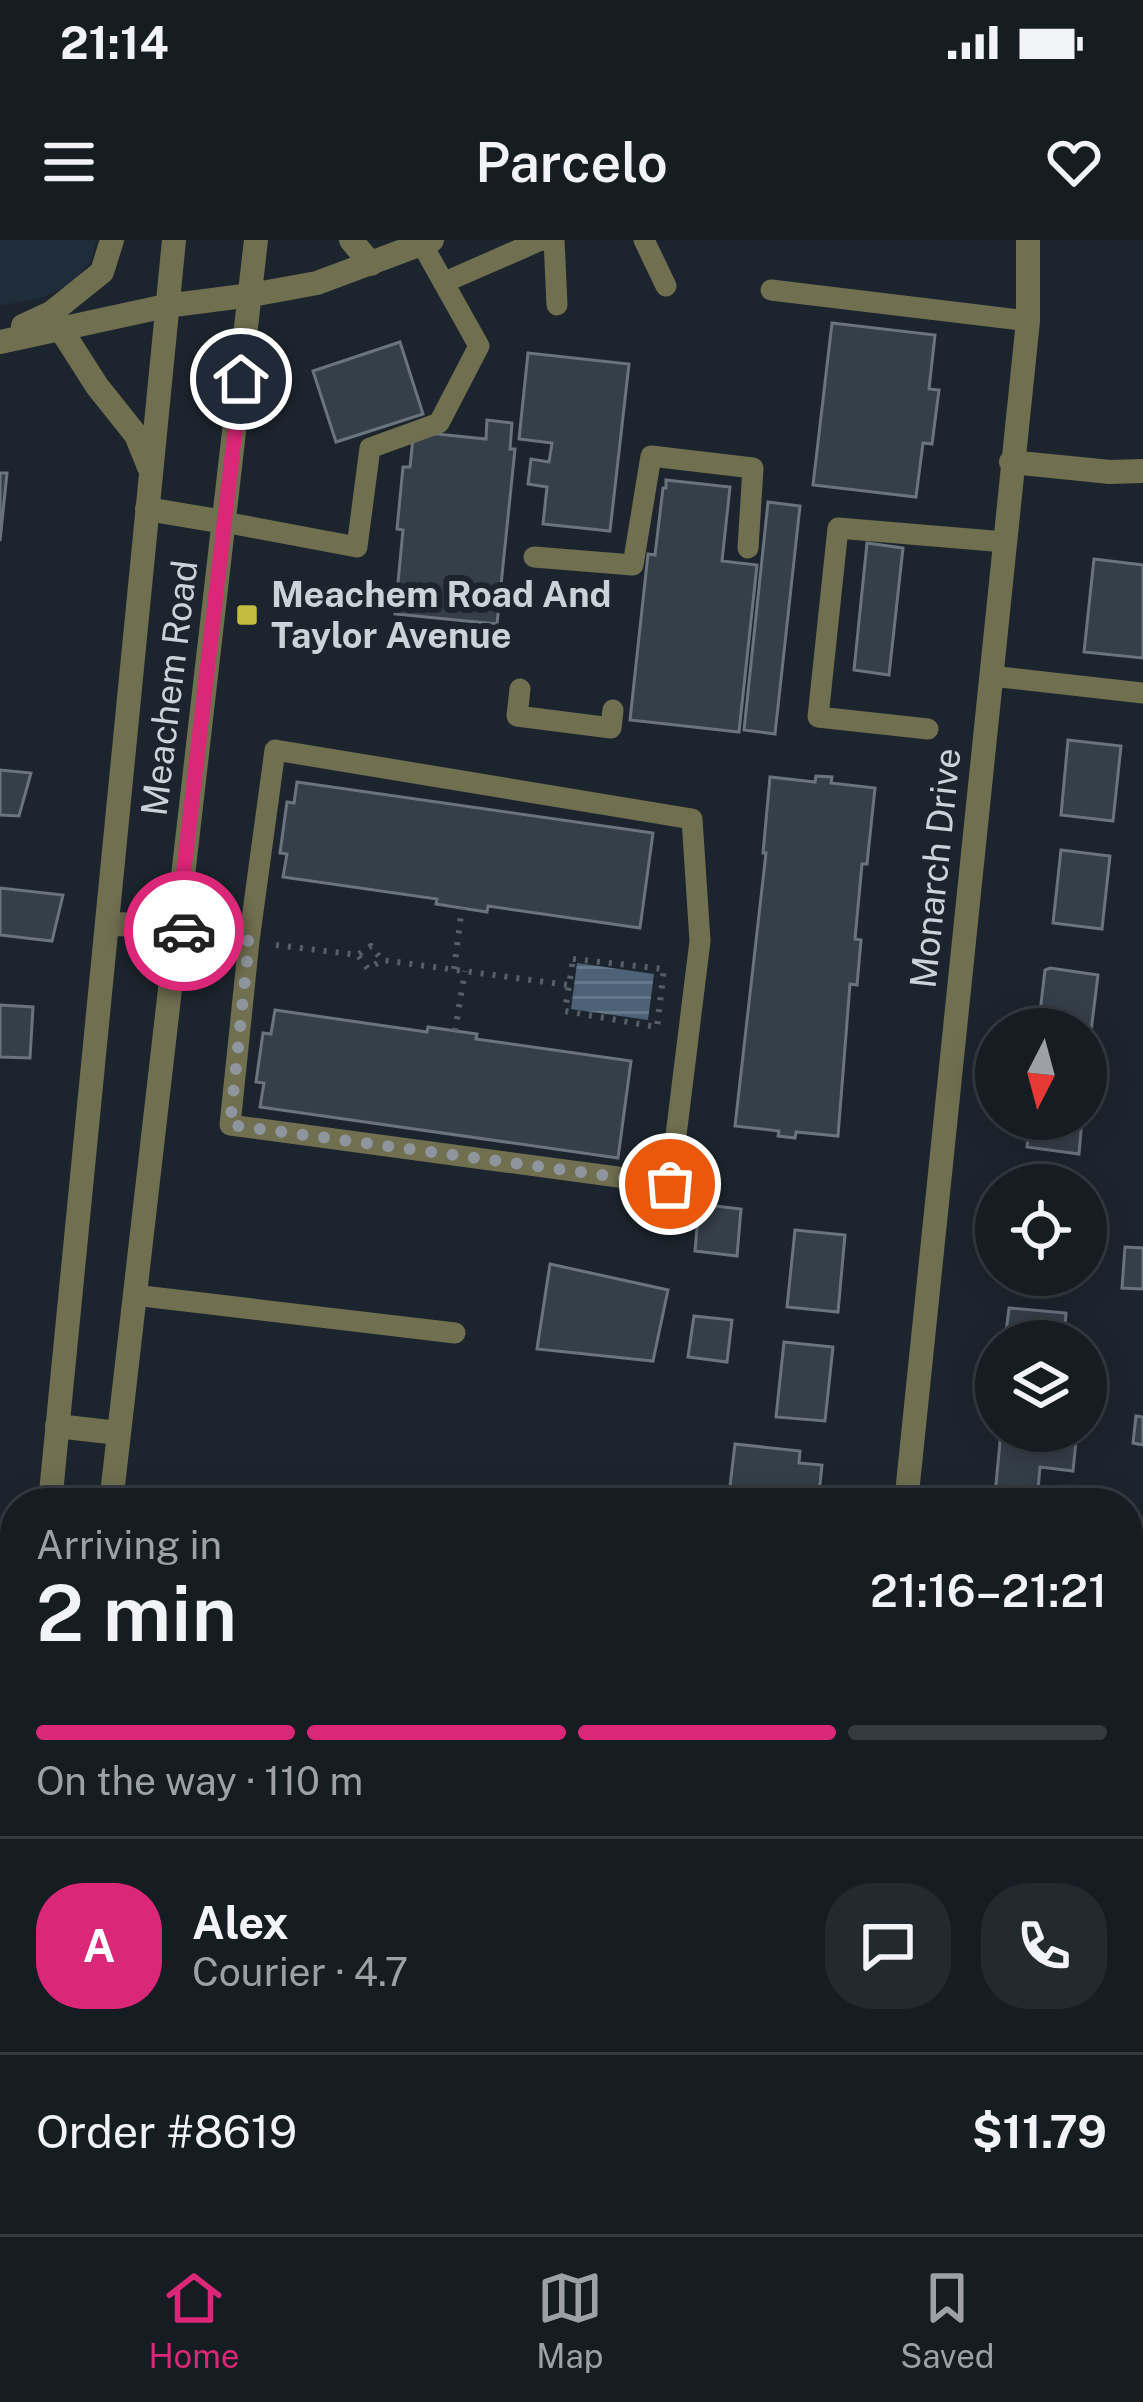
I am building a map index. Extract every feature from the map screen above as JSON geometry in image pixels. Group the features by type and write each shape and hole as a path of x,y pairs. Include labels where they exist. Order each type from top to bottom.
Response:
{"street":[{"path":"0,339 50,314 102,272 112,240"},
{"name":"Meachem Road","path":"51,1488 174,240"},
{"name":"Meachem Road","path":"112,1488 256,240"},
{"path":"351,240 371,264"},
{"name":"Monarch Drive","path":"908,1488 1028,321 1028,240"},
{"path":"0,339 166,306 317,283 427,242"},
{"path":"60,328 136,435 151,472"},
{"path":"1012,462 1143,472"},
{"path":"148,509 224,522"},
{"path":"107,923 177,929"},
{"path":"57,1426 118,1433"}],"lane":[{"path":"445,282 542,240"},
{"path":"554,240 557,305"},
{"path":"644,240 666,286"},
{"path":"224,522 357,547 370,448 439,423 478,346 427,242"},
{"path":"771,290 1028,321"},
{"path":"534,557 633,565 651,456 753,468 748,548"},
{"path":"928,729 818,717 838,527 1005,542"},
{"path":"991,676 1143,693"},
{"path":"520,689 517,716 611,728 613,710"},
{"path":"275,750 692,819 700,941 670,1184 230,1125 249,941 275,750"},
{"path":"177,929 249,941"},
{"path":"134,1295 454,1333"}],"path":[{"path":"454,969 462,908"},
{"path":"249,941 358,955 371,946 382,960"},
{"path":"358,955 368,969 382,960 568,985"},
{"path":"573,959 664,969 657,1027 565,1011 568,985 573,959"},
{"path":"455,1031 465,971"}],"shaded area":[{"path":"0,240 97,240 91,260 71,284 41,298 0,306"},
{"path":"577,963 654,974 648,1020 571,1009"}],"building":[{"path":"832,323 935,335 929,389 939,390 932,444 923,443 916,497 813,485"},
{"path":"400,342 423,414 336,442 313,371"},
{"path":"528,353 629,364 610,531 543,524 547,487 528,484 531,459 549,462 552,443 519,439"},
{"path":"487,420 512,423 510,449 515,449 497,624 395,614 403,467 410,467 413,438 418,432 486,439"},
{"path":"0,473 7,473 0,541"},
{"path":"666,480 730,487 722,561 757,565 739,732 630,720 648,554 655,555"},
{"path":"768,502 800,506 775,734 744,730"},
{"path":"867,543 903,548 889,675 854,670"},
{"path":"1094,559 1143,565 1143,658 1084,652"},
{"path":"1068,740 1121,746 1113,821 1061,815"},
{"path":"0,770 31,773 19,816 0,815"},
{"path":"816,776 832,777 831,783 875,788 867,864 862,864 855,939 861,940 857,985 850,984 838,1136 796,1132 795,1138 778,1136 779,1131 735,1126 766,853 770,777 815,782"},
{"path":"297,782 653,833 640,928 488,906 487,912 436,904 437,899 283,877 287,854 280,853 287,802 294,803"},
{"path":"1061,850 1110,856 1102,929 1053,923"},
{"path":"0,888 63,895 52,941 0,935"},
{"path":"1045,970 1098,975 1094,1008 1040,1008"},
{"path":"0,1005 33,1007 30,1058 0,1057"},
{"path":"275,1010 427,1032 428,1027 477,1034 476,1039 631,1061 618,1158 260,1107 264,1083 256,1082 263,1033 271,1034"},
{"path":"1028,1140 1080,1140 1079,1154 1027,1147"},
{"path":"699,1204 741,1209 737,1256 695,1251"},
{"path":"795,1230 845,1235 838,1312 787,1307"},
{"path":"1125,1247 1143,1248 1143,1289 1122,1288"},
{"path":"550,1264 668,1290 653,1361 537,1349"},
{"path":"1009,1308 1066,1313 1066,1320 1008,1320"},
{"path":"694,1316 732,1320 727,1362 688,1357"},
{"path":"784,1342 833,1347 825,1421 776,1417"},
{"path":"1136,1416 1143,1417 1143,1445 1133,1443"},
{"path":"735,1444 800,1451 799,1463 822,1465 820,1488 730,1488"},
{"path":"999,1452 1075,1452 1073,1471 1040,1467 1038,1488 996,1488"}],"way so far":[{"path":"184,931 249,941 230,1125 670,1184"}],"place":[{"name":"Meachem Road And Taylor Avenue","path":"247,615"}],"route":[{"path":"184,931 177,929 241,379"}]}
